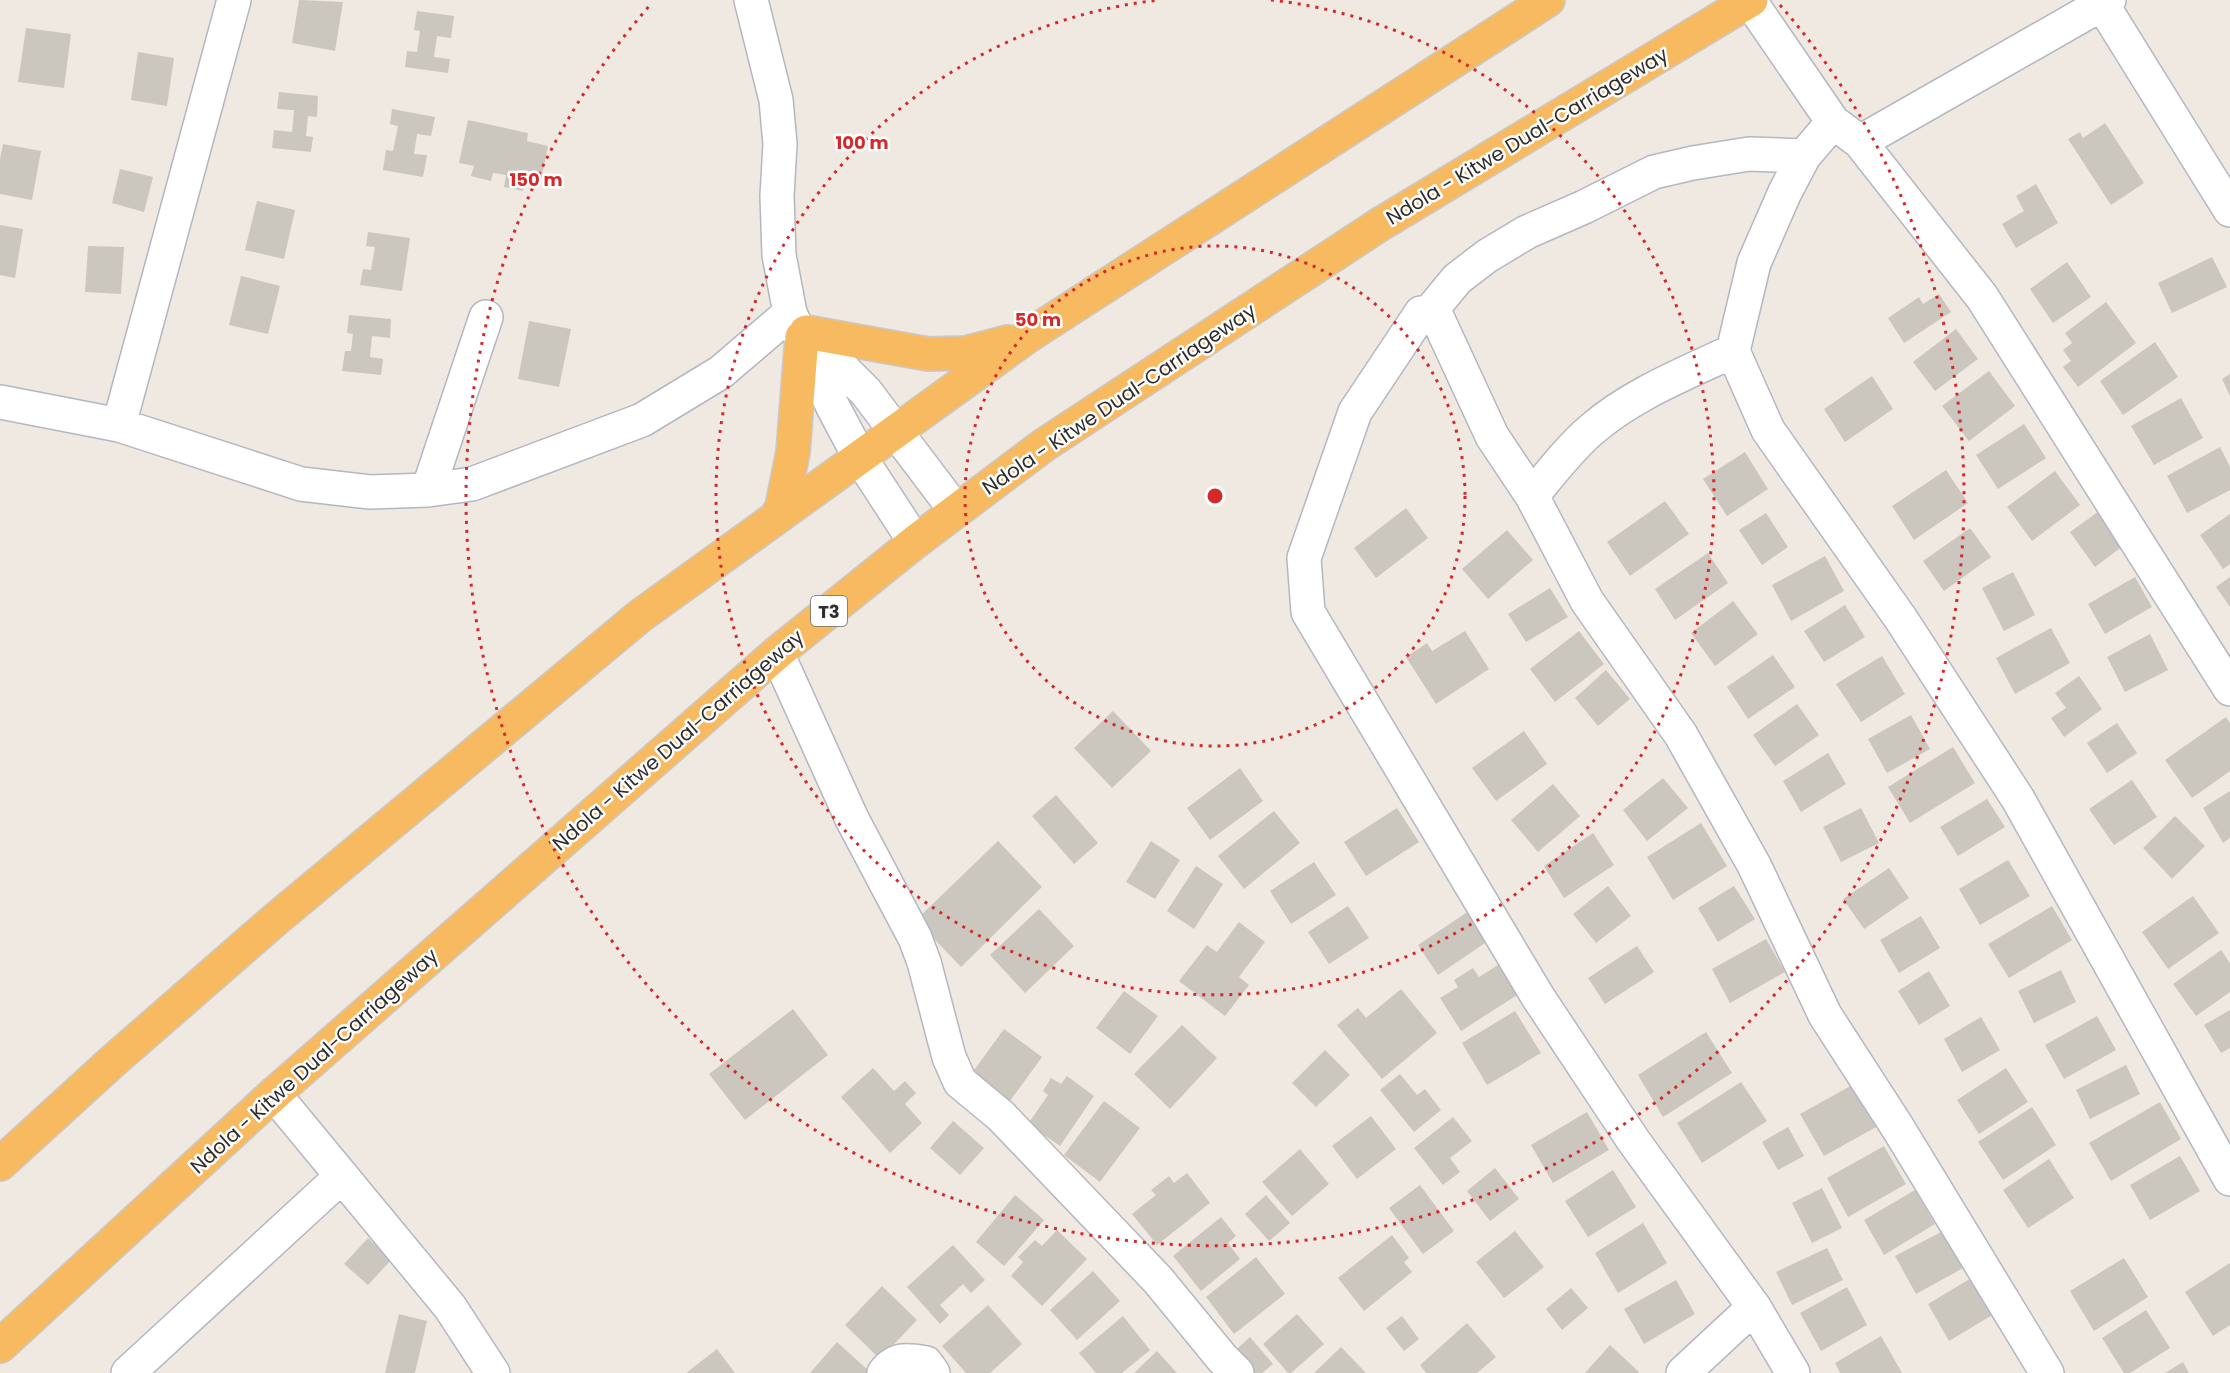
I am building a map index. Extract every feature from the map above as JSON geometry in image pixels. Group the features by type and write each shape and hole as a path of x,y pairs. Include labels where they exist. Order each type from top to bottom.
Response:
{"highway":[{"path":"0,1164 112,1061 349,858 640,616 1028,336 1548,0"},
{"name":"Ndola - Kitwe Dual-Carriageway","path":"0,1346 274,1094 777,652 915,542 1044,445 1379,225 1751,0"},
{"path":"777,516 782,507 793,452 798,326 876,346 928,354 966,353 1028,336"}],"street":[{"path":"119,426 234,0"},
{"path":"751,0 776,100 780,144 777,196 779,255 798,326 833,407 859,456 915,542"},
{"path":"1751,0 1833,122 1860,142 1982,297 2230,689"},
{"path":"1860,142 2105,2 2230,210"},
{"path":"1833,122 1804,156 1785,192 1754,262 1733,351 1768,430 1901,619 2018,799 2230,1179"},
{"path":"1429,313 1457,279 1487,256 1527,232 1654,172 1749,154 1804,156"},
{"path":"1793,1373 1754,1307 1633,1140 1538,997 1308,612 1304,558 1355,412 1421,313 1429,313 1437,317 1492,436 1532,496 1587,601 1687,745 1754,865 1825,1015 1898,1128 2047,1373"},
{"path":"428,490 486,317"},
{"path":"0,402 119,426 301,484 370,492 428,490 472,484 642,420 798,326"},
{"path":"798,326 866,392 956,511"},
{"path":"1532,496 1558,464 1599,424 1631,401 1733,351"},
{"path":"777,652 852,819 915,938 924,962 946,1046 960,1082 1001,1116 1150,1271 1237,1373"},
{"path":"274,1094 450,1307 493,1373"},
{"path":"128,1373 342,1176"},
{"path":"1683,1373 1754,1307"},
{"path":"884,1373 886,1369 905,1359 926,1363 933,1373"}],"building":[{"path":"299,0 343,2 335,51 292,43"},
{"path":"417,11 454,16 451,38 437,36 434,57 450,59 448,73 405,67 407,51 417,52 420,31 414,30"},
{"path":"26,28 71,34 64,88 18,82"},
{"path":"138,52 174,58 167,106 131,100"},
{"path":"279,92 318,96 317,117 308,116 306,136 313,137 311,152 272,148 274,130 292,132 294,110 277,109"},
{"path":"392,109 435,117 431,136 417,134 414,154 427,155 423,177 383,170 386,150 393,151 398,126 390,124"},
{"path":"468,120 528,133 527,141 548,146 540,185 524,182 523,191 504,187 506,175 493,173 491,181 471,176 474,166 459,163"},
{"path":"2105,123 2144,183 2111,205 2068,139 2080,132 2083,138"},
{"path":"3,144 41,151 32,200 0,194 0,159"},
{"path":"120,169 153,177 144,212 112,203"},
{"path":"2036,184 2058,223 2016,248 2002,224 2024,211 2016,196"},
{"path":"257,201 295,210 284,259 245,250"},
{"path":"0,225 23,229 15,278 0,275"},
{"path":"368,232 410,238 402,291 360,285 363,269 371,270 375,247 366,246"},
{"path":"88,246 124,247 121,294 85,292"},
{"path":"2212,257 2227,287 2172,313 2158,283"},
{"path":"2067,262 2091,297 2053,323 2030,289"},
{"path":"241,276 280,286 268,334 229,325"},
{"path":"1939,294 1951,312 1904,343 1888,318 1919,297 1923,304"},
{"path":"2106,302 2136,343 2078,387 2063,367 2071,361 2063,350 2072,343 2065,333"},
{"path":"349,315 391,319 390,338 372,336 370,357 383,359 381,375 342,371 345,351 351,351 353,334 347,333"},
{"path":"529,321 571,329 559,387 518,379"},
{"path":"1956,329 1978,359 1935,391 1913,362"},
{"path":"2155,342 2178,377 2123,415 2100,381"},
{"path":"1989,371 2015,406 1969,441 1942,406"},
{"path":"2230,374 2230,396 2222,379"},
{"path":"1872,376 1893,409 1845,442 1824,409"},
{"path":"2181,398 2203,438 2154,465 2131,426"},
{"path":"2024,424 2046,458 1998,489 1976,455"},
{"path":"2220,447 2230,467 2230,490 2187,513 2167,476"},
{"path":"1745,452 1768,489 1727,516 1703,479"},
{"path":"1946,470 1968,503 1914,540 1892,506"},
{"path":"2055,471 2080,505 2032,541 2007,507"},
{"path":"1665,501 1689,534 1630,576 1607,542"},
{"path":"1406,508 1428,538 1376,578 1354,548"},
{"path":"2102,509 2127,543 2095,567 2070,532"},
{"path":"1766,513 1788,547 1762,565 1739,530"},
{"path":"2230,514 2230,564 2223,569 2200,535"},
{"path":"1970,528 1991,557 1944,591 1923,561"},
{"path":"1507,530 1533,560 1488,599 1462,569"},
{"path":"1708,553 1728,583 1675,620 1655,589"},
{"path":"1825,556 1844,591 1791,621 1772,585"},
{"path":"2013,572 2035,615 2004,631 1982,588"},
{"path":"2135,577 2152,607 2105,634 2088,604"},
{"path":"2230,577 2230,607 2216,587"},
{"path":"1550,588 1568,617 1526,642 1508,614"},
{"path":"1733,601 1758,634 1715,666 1691,633"},
{"path":"1845,605 1865,637 1824,662 1804,631"},
{"path":"2051,628 2070,663 2015,694 1996,658"},
{"path":"1465,631 1489,669 1436,704 1406,657 1427,643 1432,651"},
{"path":"1579,631 1604,664 1555,702 1530,669"},
{"path":"2150,634 2168,670 2125,692 2107,657"},
{"path":"1773,655 1795,687 1748,719 1727,687"},
{"path":"1882,656 1905,694 1861,722 1836,684"},
{"path":"1606,670 1630,699 1598,726 1575,698"},
{"path":"2079,676 2102,709 2064,737 2051,718 2066,708 2055,693"},
{"path":"1797,704 1819,735 1775,766 1753,735"},
{"path":"1113,711 1151,751 1112,788 1074,748"},
{"path":"1911,715 1930,749 1887,773 1868,739"},
{"path":"2226,717 2230,723 2230,771 2192,798 2165,760"},
{"path":"2117,723 2137,753 2107,773 2087,743"},
{"path":"1524,731 1547,764 1496,801 1472,768"},
{"path":"1953,747 1975,783 1910,823 1888,787"},
{"path":"1828,753 1846,784 1801,812 1783,781"},
{"path":"1240,768 1263,801 1210,840 1187,808"},
{"path":"1663,778 1688,808 1647,841 1623,810"},
{"path":"2132,780 2157,817 2114,845 2089,809"},
{"path":"1553,784 1580,816 1538,852 1511,820"},
{"path":"2230,791 2230,838 2223,843 2203,808"},
{"path":"1056,795 1098,843 1074,864 1032,816"},
{"path":"1987,799 2005,827 1958,856 1940,827"},
{"path":"1397,808 1419,842 1366,876 1344,842"},
{"path":"1861,808 1879,843 1841,862 1823,827"},
{"path":"1274,811 1300,843 1244,889 1218,856"},
{"path":"2175,816 2205,846 2172,879 2143,848"},
{"path":"1701,823 1727,866 1673,900 1647,857"},
{"path":"1593,833 1614,865 1564,898 1544,866"},
{"path":"998,841 1042,887 961,967 916,920"},
{"path":"1151,841 1180,860 1155,899 1126,882"},
{"path":"2008,860 2030,896 1980,925 1959,889"},
{"path":"1314,862 1336,895 1291,924 1270,891"},
{"path":"1196,866 1223,884 1194,929 1167,911"},
{"path":"1889,868 1909,898 1864,929 1843,899"},
{"path":"1608,886 1631,916 1596,943 1573,914"},
{"path":"1734,886 1755,919 1718,942 1698,908"},
{"path":"2193,896 2219,933 2168,969 2142,932"},
{"path":"1348,906 1369,938 1329,964 1308,932"},
{"path":"2052,906 2072,940 2009,978 1988,944"},
{"path":"1039,909 1074,946 1025,993 990,955"},
{"path":"1472,909 1491,939 1438,975 1418,945"},
{"path":"1921,916 1940,948 1899,973 1880,940"},
{"path":"1239,922 1265,942 1239,977 1249,985 1225,1016 1179,981 1207,945 1217,952"},
{"path":"1766,939 1785,972 1730,1003 1712,969"},
{"path":"1637,946 1654,972 1605,1004 1588,978"},
{"path":"2221,950 2230,963 2230,992 2196,1016 2173,984"},
{"path":"1506,960 1525,990 1461,1031 1440,998 1458,987 1454,980 1473,968 1479,977"},
{"path":"2061,970 2076,1002 2034,1023 2018,991"},
{"path":"1929,971 1950,1006 1919,1025 1898,991"},
{"path":"1401,989 1437,1033 1382,1079 1337,1025 1358,1008 1366,1018"},
{"path":"1124,991 1158,1016 1130,1054 1096,1028"},
{"path":"793,1009 828,1055 745,1120 709,1074"},
{"path":"2230,1010 2230,1048 2221,1053 2204,1025"},
{"path":"1515,1011 1541,1053 1487,1085 1462,1043"},
{"path":"2097,1016 2116,1050 2064,1079 2045,1045"},
{"path":"1981,1017 2000,1050 1962,1072 1944,1039"},
{"path":"1182,1025 1217,1058 1170,1109 1134,1074"},
{"path":"1004,1029 1042,1057 1005,1108 967,1080"},
{"path":"1706,1032 1732,1073 1663,1117 1638,1075"},
{"path":"1325,1050 1350,1075 1316,1107 1292,1083"},
{"path":"2126,1065 2140,1094 2090,1119 2076,1090"},
{"path":"873,1068 894,1091 905,1081 916,1093 905,1104 922,1123 890,1153 841,1097"},
{"path":"2006,1068 2028,1102 1979,1134 1957,1100"},
{"path":"1400,1074 1417,1095 1425,1089 1441,1110 1414,1132 1380,1090"},
{"path":"1067,1076 1094,1096 1060,1146 1028,1124 1048,1095 1043,1091 1051,1078 1061,1084"},
{"path":"1741,1082 1767,1121 1702,1163 1677,1123"},
{"path":"1854,1084 1878,1126 1824,1156 1800,1114"},
{"path":"1104,1101 1140,1128 1100,1182 1064,1155"},
{"path":"2160,1102 2181,1139 2111,1181 2089,1143"},
{"path":"2032,1107 2056,1145 2003,1180 1978,1142"},
{"path":"1587,1112 1609,1150 1553,1183 1531,1145"},
{"path":"1371,1116 1396,1149 1357,1179 1332,1146"},
{"path":"1453,1117 1472,1141 1450,1158 1460,1172 1443,1185 1414,1148"},
{"path":"953,1121 984,1148 960,1175 930,1148"},
{"path":"1788,1127 1804,1156 1778,1170 1762,1142"},
{"path":"1884,1146 1906,1184 1848,1217 1827,1178"},
{"path":"1300,1149 1329,1184 1292,1216 1262,1182"},
{"path":"2180,1156 2200,1191 2150,1220 2130,1185"},
{"path":"2049,1159 2074,1198 2028,1228 2003,1190"},
{"path":"1495,1168 1519,1199 1490,1221 1467,1191"},
{"path":"1613,1170 1636,1207 1588,1237 1565,1201"},
{"path":"1187,1173 1210,1203 1157,1245 1132,1214 1156,1195 1151,1190 1169,1176 1174,1183"},
{"path":"1420,1185 1454,1231 1423,1254 1389,1208"},
{"path":"1822,1188 1842,1228 1812,1243 1792,1203"},
{"path":"1915,1190 1935,1224 1884,1255 1864,1220"},
{"path":"1015,1195 1044,1220 1004,1266 976,1242"},
{"path":"1266,1195 1290,1223 1269,1241 1245,1214"},
{"path":"1221,1217 1236,1236 1228,1243 1240,1259 1201,1291 1173,1256"},
{"path":"1643,1223 1667,1263 1618,1293 1595,1253"},
{"path":"1057,1230 1087,1259 1042,1306 1011,1276 1023,1262 1018,1257 1035,1240 1042,1246"},
{"path":"1945,1230 1965,1267 1916,1294 1895,1256"},
{"path":"1515,1231 1544,1267 1504,1298 1476,1262"},
{"path":"1392,1235 1409,1258 1404,1262 1412,1272 1364,1311 1338,1278"},
{"path":"368,1238 391,1260 368,1285 344,1264"},
{"path":"953,1245 985,1280 971,1293 963,1284 940,1305 949,1315 940,1324 907,1287"},
{"path":"1827,1248 1843,1280 1792,1305 1776,1272"},
{"path":"1256,1257 1285,1294 1234,1334 1206,1297"},
{"path":"2124,1258 2148,1297 2094,1331 2070,1291"},
{"path":"2230,1263 2230,1325 2213,1336 2185,1292"},
{"path":"1093,1271 1120,1301 1077,1340 1050,1310"},
{"path":"1978,1274 1999,1311 1949,1341 1928,1304"},
{"path":"1676,1280 1695,1314 1644,1344 1624,1309"},
{"path":"882,1286 917,1320 880,1359 845,1325"},
{"path":"1847,1287 1867,1325 1821,1351 1800,1313"},
{"path":"1571,1288 1588,1308 1562,1330 1546,1309"},
{"path":"988,1305 1022,1344 990,1373 966,1373 942,1346"},
{"path":"2146,1310 2170,1348 2130,1373 2124,1373 2102,1338"},
{"path":"399,1314 427,1321 415,1373 385,1373"},
{"path":"1297,1314 1324,1344 1291,1373 1288,1373 1263,1344"},
{"path":"1123,1316 1150,1350 1122,1373 1096,1373 1079,1353"},
{"path":"1402,1316 1419,1339 1404,1351 1386,1328"},
{"path":"1467,1323 1496,1357 1477,1373 1426,1373 1420,1365"},
{"path":"1881,1336 1902,1373 1840,1373 1835,1363"},
{"path":"1250,1337 1273,1364 1262,1373 1243,1373 1228,1357"},
{"path":"837,1342 869,1371 867,1373 810,1373"},
{"path":"1610,1345 1639,1372 1585,1373"},
{"path":"1341,1347 1366,1373 1314,1373"},
{"path":"717,1349 735,1373 686,1373"},
{"path":"1157,1351 1177,1373 1134,1373"},
{"path":"2183,1362 2189,1373 2165,1373"}]}
